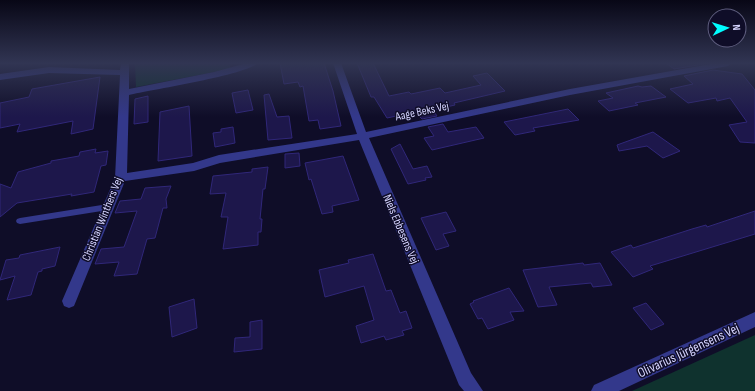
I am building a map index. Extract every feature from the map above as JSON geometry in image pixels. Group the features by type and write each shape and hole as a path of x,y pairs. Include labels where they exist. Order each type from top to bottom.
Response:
{"street":[{"name":"Christian Winthers Vej","path":"69,301 121,178 124,81"},
{"path":"124,93 183,81"},
{"name":"Niels Ebbesens Vej","path":"343,81 363,137 465,379 474,391"},
{"name":"Aage Beks Vej","path":"121,178 194,167 219,159 363,137 570,92 629,81"},
{"name":"Olivarius Jürgensens Vej","path":"600,391 755,319"}],"lane":[{"path":"20,221 108,207"}],"green space":[{"path":"136,81 166,81 136,87"},
{"path":"755,335 755,391 632,391"}],"building":[{"path":"76,81 99,81 93,129 71,134 73,121 17,132 20,124 0,128 0,103 29,97 32,89"},
{"path":"283,81 330,81 341,126 320,129 318,120 309,121 303,86 300,87 298,82 284,84"},
{"path":"365,81 382,81 389,96 409,92 411,94 440,88 445,93 481,85 478,81 495,81 505,91 454,103 455,105 433,110 437,116 422,119 415,112 387,118 374,97 371,97"},
{"path":"690,81 748,81 755,90 755,143 740,142 729,125 747,122 730,98 717,101 716,98 688,103 670,89 693,84"},
{"path":"638,86 651,86 666,97 635,103 638,105 609,111 598,101 613,98 606,93"},
{"path":"248,90 253,110 236,113 232,93"},
{"path":"269,94 277,117 289,116 292,138 268,140 264,95"},
{"path":"148,96 148,122 134,124 135,99"},
{"path":"189,106 192,156 158,161 160,112"},
{"path":"568,109 579,120 533,128 535,131 515,135 504,122"},
{"path":"443,124 448,132 476,127 484,138 432,150 424,138 434,136 428,127"},
{"path":"233,127 235,143 215,147 213,133 221,132 221,129"},
{"path":"653,132 680,151 663,158 647,146 619,151 617,145"},
{"path":"400,144 413,169 427,166 432,177 408,184 391,149"},
{"path":"96,149 95,153 108,151 106,165 101,166 94,192 17,203 0,217 0,184 11,188 18,172 51,163 51,161 79,156 80,152"},
{"path":"299,153 300,166 285,168 285,154"},
{"path":"343,156 359,200 332,206 333,212 322,214 311,179 309,180 305,163"},
{"path":"268,167 265,189 263,189 260,219 262,219 261,232 258,232 258,245 223,249 228,217 221,217 226,193 210,194 213,176 252,172 252,169"},
{"path":"171,186 166,199 167,208 163,208 155,238 147,239 137,274 114,276 119,262 95,264 101,249 124,247 137,211 115,213 120,201 141,199 145,188"},
{"path":"755,211 755,234 650,266 653,269 633,277 611,252 631,245 633,248 706,225 707,227"},
{"path":"446,212 456,231 443,234 449,246 436,250 421,218"},
{"path":"60,247 55,266 42,269 42,271 38,272 31,295 7,300 15,276 0,280 6,260 19,258 20,255"},
{"path":"373,254 386,291 391,290 400,313 406,311 412,328 402,331 404,335 386,340 384,336 361,343 356,326 374,320 364,286 325,297 319,270 349,263 348,260"},
{"path":"583,263 584,265 600,263 612,285 593,287 591,283 549,287 557,305 538,307 523,270"},
{"path":"509,288 524,311 510,312 514,320 488,329 482,318 478,319 470,304 474,302 473,301"},
{"path":"194,299 197,328 172,337 169,307"},
{"path":"646,303 664,324 651,330 633,308"},
{"path":"262,320 262,349 234,352 235,338 250,337 250,322"}]}
